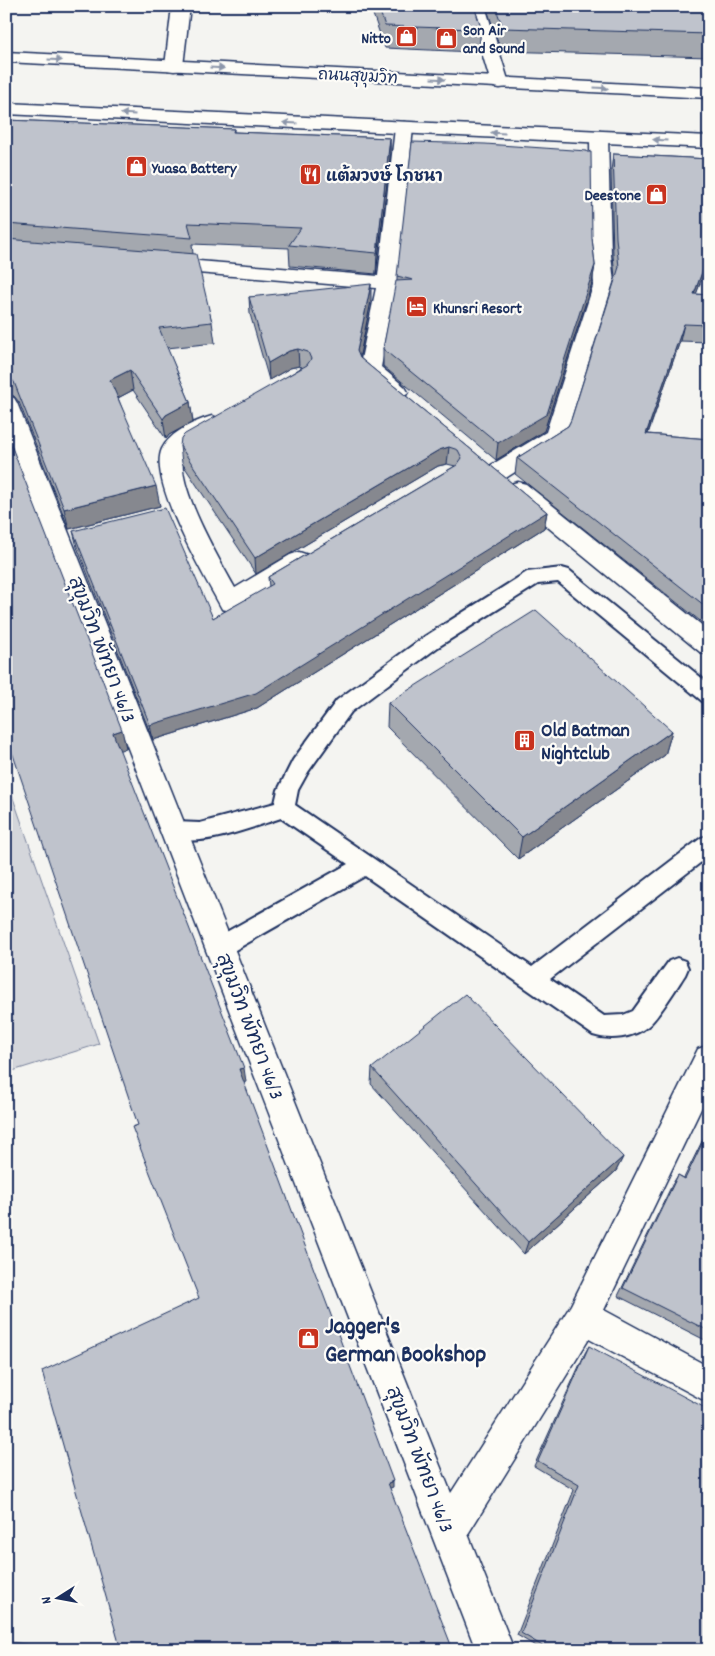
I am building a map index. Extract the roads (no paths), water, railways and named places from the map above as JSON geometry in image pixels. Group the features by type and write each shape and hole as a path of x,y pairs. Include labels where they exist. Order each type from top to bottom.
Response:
{"main road":[{"path":"174,66 181,6"},
{"path":"476,6 500,83"},
{"name":"ถนนสุขุมวิท","path":"6,57 709,93"},
{"path":"6,108 709,142"},
{"path":"404,128 387,283 370,369 415,407"},
{"path":"599,137 601,255 604,283 556,436 489,468 709,645"},
{"path":"145,263 387,283"},
{"name":"สุขุมวิท พัทยา 46/3","path":"6,403 70,539 175,831 495,1650"},
{"path":"230,414 178,443 171,452 169,463 173,512 231,602 314,553"},
{"path":"449,1530 582,1317 709,1059"},
{"path":"582,1317 709,1386"}],"lane":[{"path":"284,809 288,790 300,766 314,744 344,706 431,642 534,577 562,575 709,695"},
{"path":"175,831 200,832 284,809 601,1028 626,1026 641,1018 677,968"},
{"path":"532,980 709,844"},
{"path":"220,947 366,865"}],"place":[{"name":"Nitto","path":"407,37"},
{"name":"Son Air and Sound","path":"447,38"},
{"name":"Yuasa Battery","path":"136,167"},
{"name":"แต้มวงษ์ โภชนา","path":"310,175"},
{"name":"Deestone","path":"657,194"},
{"name":"Khunsri Resort","path":"417,307"},
{"name":"Old Batman Nightclub","path":"525,741"},
{"name":"Jagger's German Bookshop","path":"309,1339"}]}
